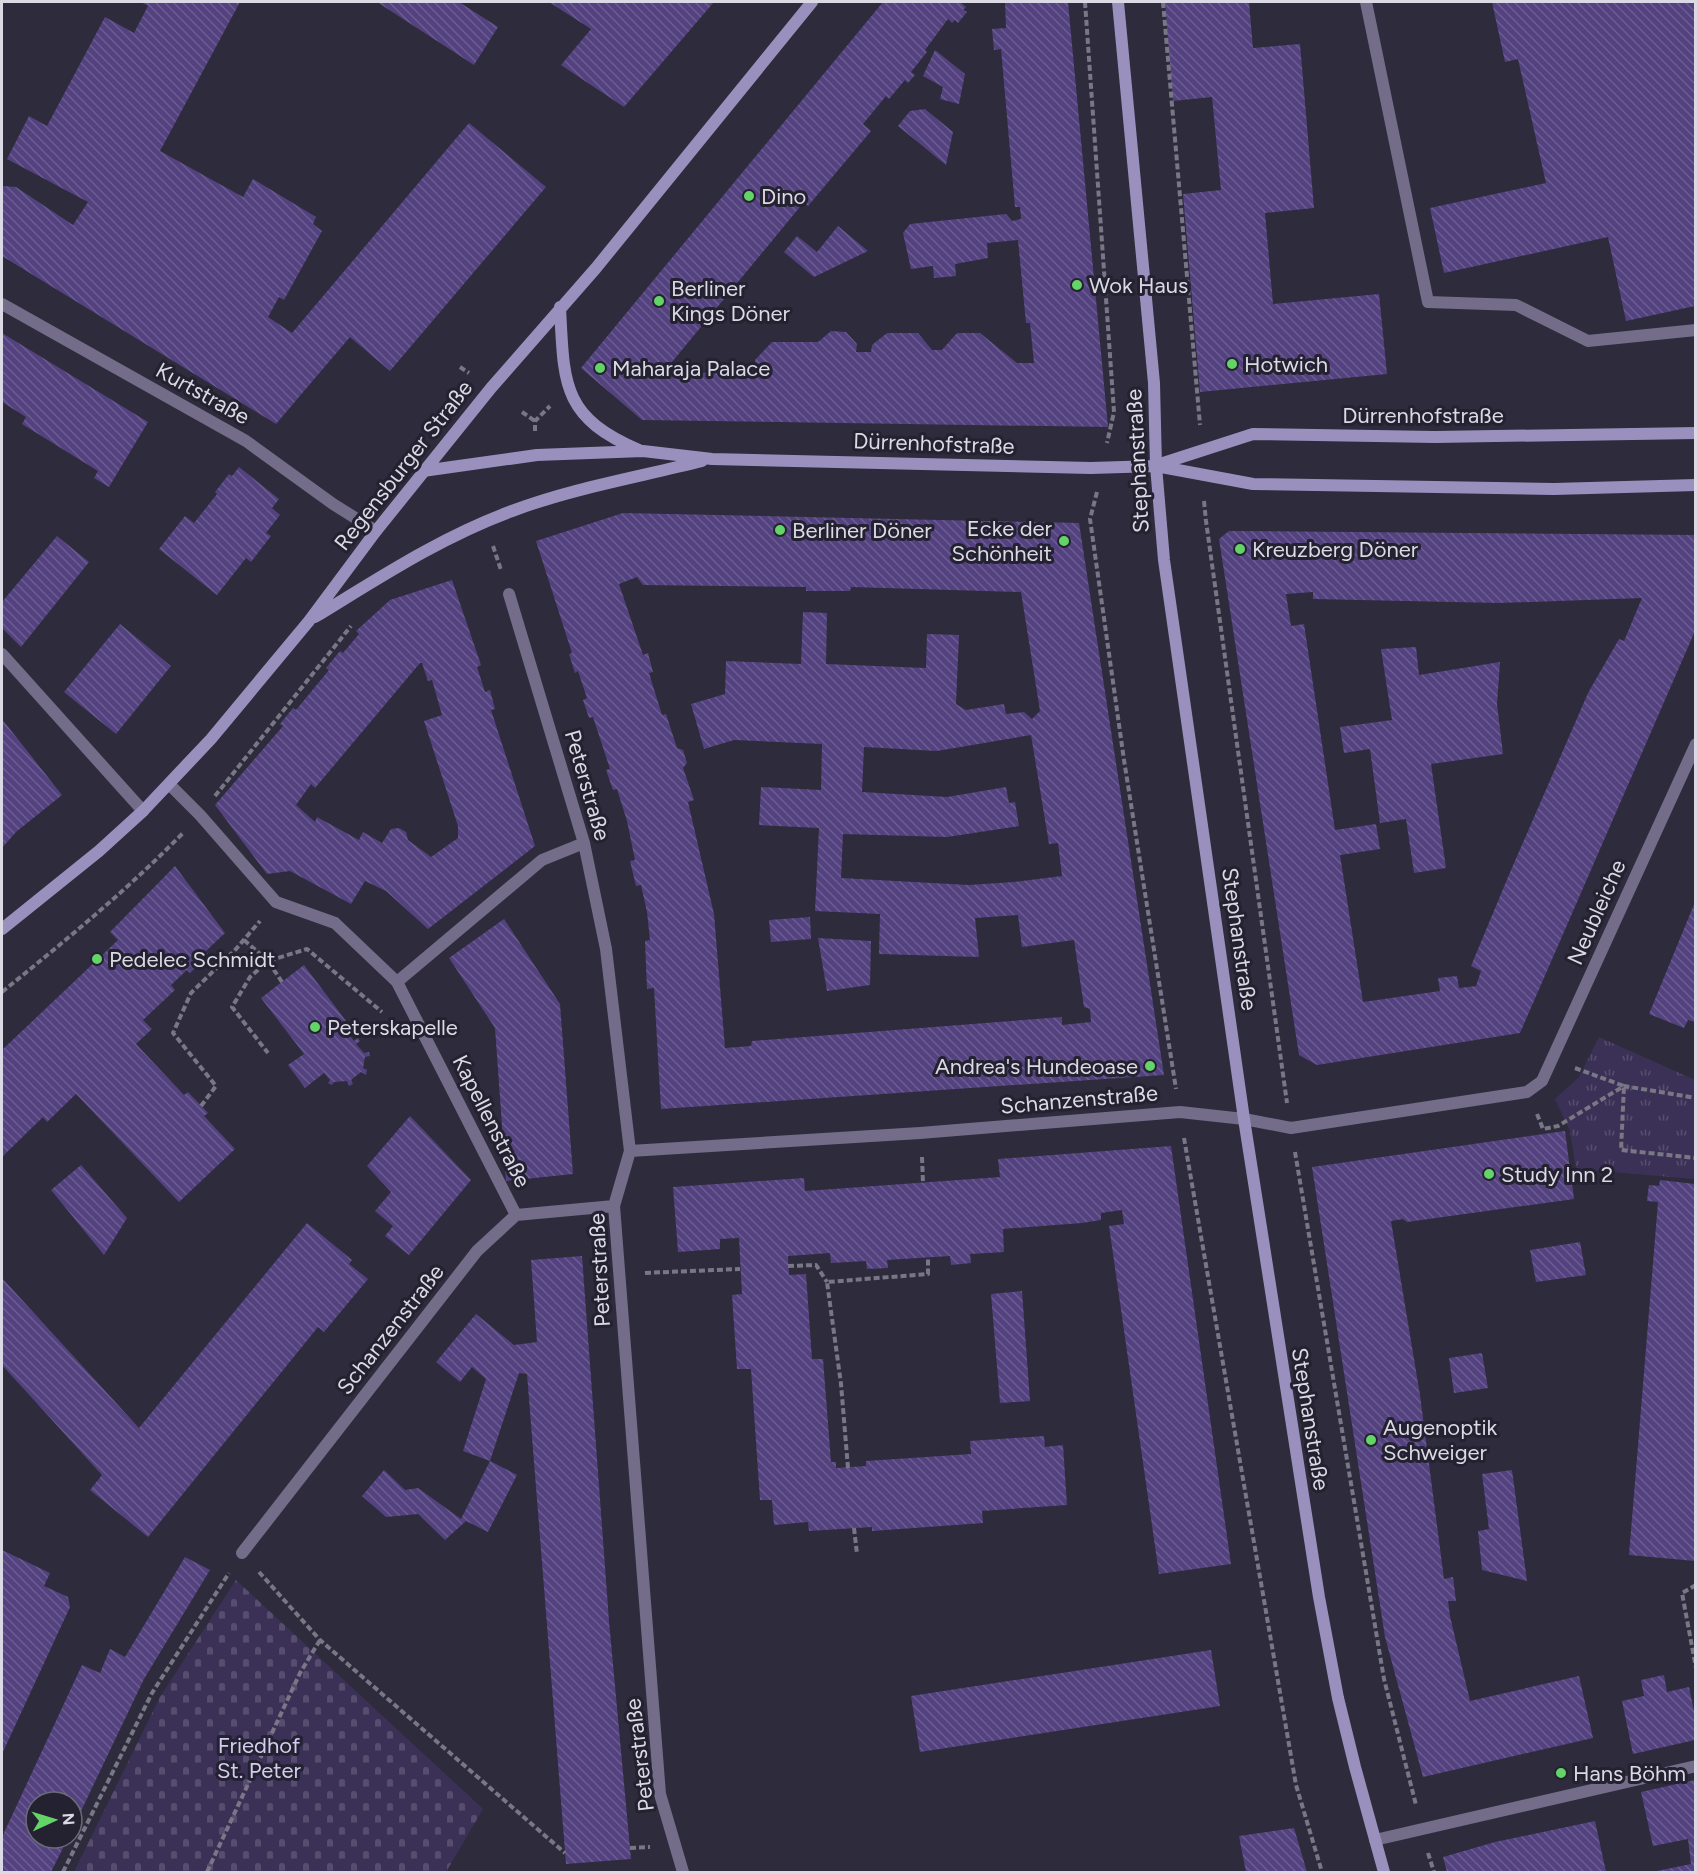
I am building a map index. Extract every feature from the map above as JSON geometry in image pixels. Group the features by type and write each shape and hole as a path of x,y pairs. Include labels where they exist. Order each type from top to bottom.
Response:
{"main road":[{"name":"Regensburger Straße","path":"2,929 99,852 143,811 250,694 309,621 423,471 491,388 627,231 812,2"},
{"name":"Stephanstraße","path":"1118,2 1153,362 1156,465 1164,560 1244,1119 1319,1597 1338,1698 1384,1872"},
{"path":"560,308 564,361 573,400 580,412 602,431 643,451"},
{"name":"Dürrenhofstraße","path":"423,471 537,455 643,451 712,459 1103,468 1156,465 1253,435 1435,437 1695,433"},
{"name":"Dürrenhofstraße","path":"309,621 433,546 511,511 556,497 712,459"},
{"name":"Dürrenhofstraße","path":"1156,465 1252,484 1554,489 1695,485"}],"street":[{"path":"1366,2 1428,302 1516,305 1588,342 1695,330"},
{"name":"Kurtstraße","path":"2,304 246,441 333,504 376,531"},
{"name":"Peterstraße","path":"509,594 584,843 606,949 630,1151 614,1206 660,1794 683,1872"},
{"path":"2,654 143,811"},
{"name":"Neubleiche","path":"1527,1092 1542,1081 1695,744"},
{"name":"Kapellenstraße","path":"170,784 276,902 335,923 397,982 516,1215"},
{"path":"397,982 542,860 584,843"},
{"name":"Schanzenstraße","path":"630,1151 920,1133 1180,1112 1244,1119 1291,1128 1527,1092"},
{"path":"516,1215 614,1206"},
{"name":"Schanzenstraße","path":"242,1553 477,1251 516,1215"},
{"path":"1375,1840 1695,1766"}],"path":[{"path":"1085,2 1114,412 1090,519 1124,760 1180,1112 1296,1785 1322,1872"},
{"path":"1163,2 1198,393"},
{"path":"460,367 469,373"},
{"path":"522,412 535,421"},
{"path":"1206,521 1291,1128 1384,1679 1434,1872"},
{"path":"490,536 509,594"},
{"path":"2,992 145,873 200,815 355,621"},
{"path":"201,1106 216,1086 173,1033 191,993 244,940 276,902"},
{"path":"244,940 268,961 282,982"},
{"path":"268,1053 232,1008 250,977 268,961 308,949 385,1015"},
{"path":"1552,1059 1624,1086 1695,1098"},
{"path":"1527,1092 1543,1129 1558,1126 1624,1086"},
{"path":"1624,1086 1621,1150 1695,1158"},
{"path":"827,1282 928,1274 928,1257"},
{"path":"788,1266 816,1264 827,1282 841,1384 848,1468"},
{"path":"619,1275 740,1269"},
{"path":"854,1528 857,1554"},
{"path":"63,1872 152,1693 242,1553 320,1640 565,1853"},
{"path":"1695,1585 1682,1593 1695,1668"},
{"path":"207,1872 300,1673 320,1640"}],"green space":[{"path":"1599,1037 1695,1080 1695,1179 1576,1169 1570,1131 1555,1099 1579,1077"},
{"name":"Friedhof St. Peter","path":"236,1580 483,1809 446,1872 74,1872 160,1697"}],"building":[{"path":"141,2 240,2 160,151 243,197 253,179 316,217 313,224 322,231 284,300 279,297 268,317 292,333 469,123 546,187 390,371 350,337 276,424 2,256 2,186 16,187 73,225 88,202 7,159 29,116 47,126 105,17 134,33 148,6"},
{"path":"377,2 459,2 498,27 474,65"},
{"path":"549,2 714,2 624,107 561,65 591,29"},
{"path":"883,2 960,2 966,7 963,10 967,12 958,23 955,20 952,23 948,19 911,72 915,75 908,83 905,80 889,99 886,96 863,124 871,131 808,206 804,202 672,362 684,373 755,372 755,360 772,342 818,342 831,331 846,332 857,344 856,352 871,352 872,345 887,333 918,333 932,350 942,350 957,333 980,333 1017,363 1034,363 1030,323 1026,323 1018,240 987,243 988,258 955,264 956,276 934,278 933,266 911,269 903,233 910,224 1006,214 1012,221 1021,219 1020,207 1015,207 1001,49 994,50 992,29 1006,28 1005,2 1068,2 1108,427 642,420 581,368"},
{"path":"1165,2 1249,2 1253,48 1300,44 1314,208 1265,213 1273,304 1379,294 1387,374 1200,392 1183,194 1221,190 1212,97 1173,101"},
{"path":"1492,2 1695,2 1695,306 1626,321 1608,237 1444,273 1430,208 1546,183 1518,59 1505,62"},
{"path":"935,50 965,74 959,104 940,99 943,87 923,76"},
{"path":"925,109 953,132 946,165 898,126 910,111"},
{"path":"838,226 868,251 814,277 784,252 797,236 817,252"},
{"path":"2,333 148,422 109,487 94,478 98,471 22,424 26,417 2,402"},
{"path":"239,467 279,499 272,508 280,515 266,533 271,536 251,562 246,558 217,595 159,549 185,516 194,523 217,494 215,492 229,474 232,476"},
{"path":"623,513 1079,523 1164,1075 661,1109 654,988 647,989 645,941 650,940 647,912 641,885 636,886 630,861 635,860 627,821 617,789 613,790 606,770 610,769 593,717 589,718 583,700 587,698 578,671 575,673 569,654 572,653 536,541","holes":["637,577 643,585 806,587 806,591 850,591 851,587 1021,592 1040,711 1032,719 1024,712 1006,714 1004,704 966,710 956,704 959,635 927,634 926,668 826,664 827,613 803,612 801,664 726,661 725,694 691,704 704,749 734,740 822,744 821,790 761,787 759,825 819,828 815,911 880,914 879,954 979,957 975,918 1018,915 1022,947 1074,940 1084,1007 1090,1009 1091,1022 1062,1025 1062,1017 752,1041 751,1046 725,1048 714,914 688,802 694,800 683,768 687,763 683,750 677,748 666,714 662,715 649,673 653,672 648,653 643,655 619,584","1031,735 1049,844 1058,843 1062,876 969,885 841,878 843,834 947,837 1019,826 1015,802 1009,803 1006,787 947,797 862,792 864,747 937,751"]},
{"path":"1229,531 1695,535 1695,631 1520,1033 1317,1065 1299,1055 1219,539","holes":["1313,592 1313,599 1499,603 1642,598 1624,641 1619,639 1588,693 1508,877 1471,966 1481,971 1476,986 1459,988 1457,976 1438,978 1440,991 1363,1002 1340,855 1380,849 1376,824 1335,830 1304,624 1291,626 1286,594"]},
{"path":"57,536 89,562 21,647 2,628 2,602"},
{"path":"452,580 481,665 477,667 485,692 490,690 495,709 491,710 535,846 428,929 386,891 365,881 351,904 290,871 267,874 215,805 283,726 280,724 293,708 296,710 329,670 326,668 340,651 343,653 359,634 356,631 390,600","holes":["422,663 428,681 432,680 442,715 424,721 458,826 458,838 431,857 408,840 406,832 399,828 391,829 382,843 363,832 359,840 317,817 315,822 296,805 311,784 315,788"]},
{"path":"120,624 171,666 116,734 64,692"},
{"path":"1416,647 1419,675 1500,662 1497,704 1503,754 1431,764 1446,868 1414,873 1406,819 1380,823 1370,749 1344,753 1340,727 1392,720 1381,649"},
{"path":"2,719 62,795 16,832 2,848"},
{"path":"175,866 225,933 206,951 209,955 190,973 187,970 171,985 175,990 143,1020 152,1029 136,1044 184,1095 188,1092 208,1113 204,1116 235,1149 179,1202 76,1094 47,1122 43,1117 2,1157 2,1050 118,940 110,932"},
{"path":"1695,902 1695,1022 1688,1020 1684,1028 1649,1014"},
{"path":"810,917 811,939 771,942 769,920"},
{"path":"504,919 560,1004 573,1174 506,1181 495,1028 449,958"},
{"path":"818,938 871,941 870,985 827,991"},
{"name":"Peterskapelle","path":"304,965 349,1025 344,1028 354,1041 358,1038 360,1041 356,1044 364,1053 369,1052 370,1056 365,1057 363,1068 367,1070 366,1075 361,1072 351,1080 353,1084 349,1086 347,1081 334,1082 332,1085 328,1083 330,1080 324,1073 305,1088 288,1065 304,1054 261,998"},
{"path":"410,1116 471,1180 409,1255 385,1236 393,1226 375,1211 391,1192 367,1166"},
{"path":"1565,1131 1574,1199 1407,1222 1403,1219 1391,1221 1420,1395 1444,1579 1453,1577 1456,1601 1448,1601 1450,1616 1470,1701 1579,1676 1593,1738 1423,1777 1385,1637 1312,1167"},
{"path":"1171,1146 1231,1564 1159,1574 1109,1226 1124,1224 1122,1210 1101,1213 1101,1220 1003,1229 1004,1252 970,1254 971,1263 951,1265 950,1256 887,1260 888,1268 867,1269 866,1261 831,1263 830,1253 788,1256 789,1275 806,1274 812,1359 823,1359 831,1462 836,1462 836,1468 866,1466 866,1461 971,1454 970,1441 1044,1436 1045,1447 1063,1445 1067,1505 982,1511 983,1523 872,1531 872,1527 809,1531 808,1522 774,1525 772,1500 760,1500 751,1369 737,1369 732,1295 742,1294 739,1238 720,1239 720,1249 678,1252 673,1187 804,1178 805,1191 1000,1177 998,1159"},
{"path":"81,1165 127,1218 104,1255 51,1190"},
{"path":"1660,1180 1695,1184 1695,1561 1629,1555 1658,1202 1647,1201 1649,1185 1659,1186"},
{"path":"307,1223 352,1260 349,1264 368,1279 324,1332 318,1327 148,1537 90,1490 102,1475 2,1365 2,1278 139,1428"},
{"path":"1580,1242 1586,1275 1536,1282 1530,1250"},
{"path":"582,1256 609,1621 631,1859 566,1864 527,1374 519,1373 490,1461 463,1451 486,1379 472,1367 460,1382 436,1362 476,1314 514,1345 537,1342 531,1260"},
{"path":"1022,1291 1030,1401 1000,1403 991,1294"},
{"path":"1482,1353 1488,1388 1454,1393 1449,1358"},
{"path":"490,1461 517,1475 488,1532 466,1521 445,1540 418,1514 386,1517 362,1496 384,1470 405,1490 418,1488 461,1519"},
{"path":"1512,1470 1527,1581 1482,1570 1478,1531 1489,1529 1482,1474"},
{"path":"2,1550 50,1573 44,1586 68,1597 70,1607 2,1754"},
{"path":"185,1557 210,1570 144,1679 84,1805 84,1790 24,1790 24,1850 62,1850 51,1872 2,1872 2,1837 82,1665 100,1673 110,1649 125,1657"},
{"path":"1211,1650 1220,1706 920,1752 911,1696"},
{"path":"1664,1675 1667,1692 1689,1687 1695,1716 1695,1740 1633,1754 1622,1701 1644,1696 1641,1680"},
{"path":"1695,1780 1695,1872 1652,1872 1691,1864 1688,1839 1653,1846 1641,1792"},
{"path":"1595,1821 1606,1872 1447,1872 1443,1857 1495,1842"},
{"path":"1294,1828 1307,1872 1246,1872 1239,1836"}],"place":[{"name":"Dino","path":"749,196"},
{"name":"Wok Haus","path":"1077,285"},
{"name":"Berliner Kings Döner","path":"659,301"},
{"name":"Hotwich","path":"1232,364"},
{"name":"Maharaja Palace","path":"600,368"},
{"name":"Berliner Döner","path":"780,530"},
{"name":"Ecke der Schönheit","path":"1064,541"},
{"name":"Kreuzberg Döner","path":"1240,549"},
{"name":"Pedelec Schmidt","path":"97,959"},
{"name":"Peterskapelle","path":"315,1027"},
{"name":"Andrea's Hundeoase","path":"1150,1066"},
{"name":"Study Inn 2","path":"1489,1174"},
{"name":"Augenoptik Schweiger","path":"1371,1440"},
{"name":"Hans Böhm","path":"1561,1773"}]}
